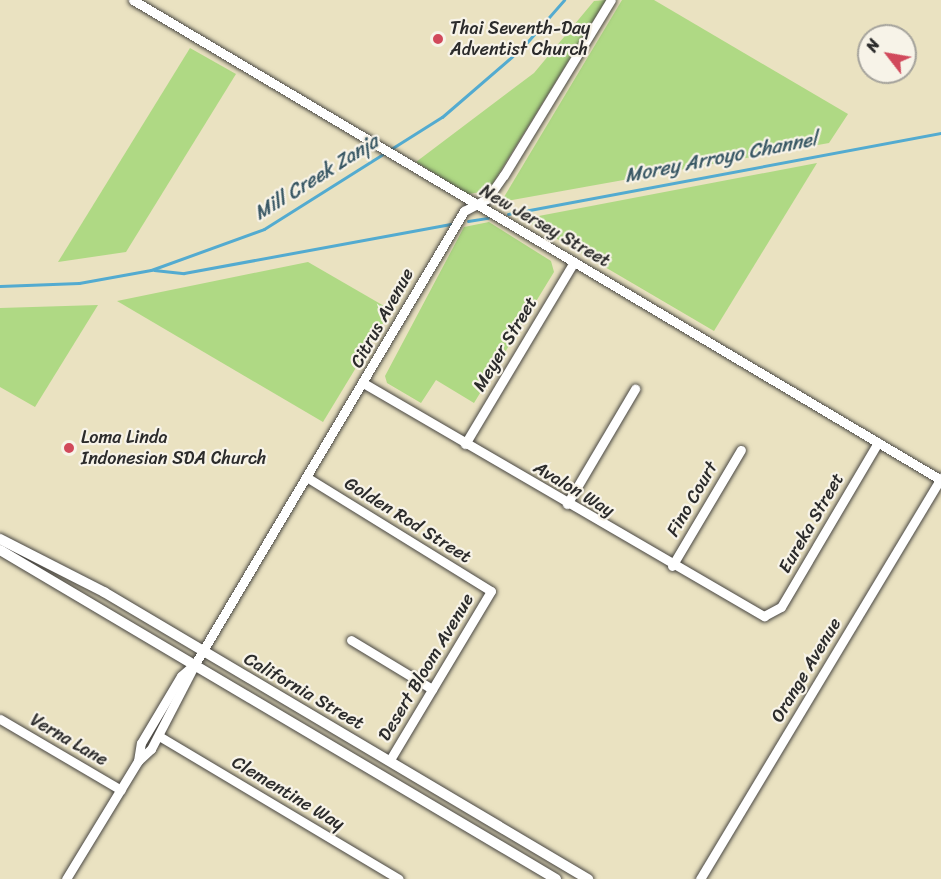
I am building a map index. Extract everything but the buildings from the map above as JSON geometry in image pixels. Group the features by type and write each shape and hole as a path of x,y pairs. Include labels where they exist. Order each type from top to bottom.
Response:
{"main road":[{"name":"California Street","path":"0,539 203,651 390,759 588,879"},
{"name":"California Street","path":"0,550 556,879"}],"street":[{"name":"New Jersey Street","path":"133,0 941,479"},
{"name":"Citrus Avenue","path":"66,879 138,761 159,736 195,664 364,384 464,211 477,205 504,176 611,0"},
{"name":"Meyer Street","path":"465,444 574,262"},
{"name":"Avalon Way","path":"364,384 672,566 769,616"},
{"path":"567,504 635,389"},
{"name":"Eureka Street","path":"769,616 781,607 878,442"},
{"name":"Fino Court","path":"672,566 741,450"},
{"name":"Golden Rod Street","path":"308,478 491,591"},
{"name":"Orange Avenue","path":"700,879 941,479"},
{"name":"Desert Bloom Avenue","path":"390,759 491,591"},
{"path":"351,640 432,689"},
{"name":"Citrus Avenue","path":"138,761 141,742 181,676 195,664"},
{"name":"Verna Lane","path":"0,719 121,790"},
{"name":"Clementine Way","path":"159,736 399,879"}],"green space":[{"path":"606,0 488,191 468,194 416,162 534,73 594,1"},
{"path":"622,0 654,0 848,114 829,143 501,202"},
{"path":"190,48 236,74 126,252 58,262"},
{"path":"817,163 714,331 523,219"},
{"path":"489,222 551,261 554,272 474,403 436,380 421,403 387,383 385,376 464,227"},
{"path":"308,262 391,310 323,422 117,301"},
{"path":"98,305 35,407 0,387 0,308"}],"waterway":[{"name":"Mill Creek Zanja","path":"0,286 79,283 151,270 264,229 442,117 522,48 564,0"},
{"name":"Morey Arroyo Channel","path":"508,214 941,133"},
{"name":"Morey Arroyo Channel","path":"468,221 488,218"},
{"name":"Morey Arroyo Channel","path":"154,270 184,273 451,224"}],"place":[{"name":"Thai Seventh-Day Adventist Church","path":"438,39"},
{"name":"Loma Linda Indonesian SDA Church","path":"69,448"}]}
